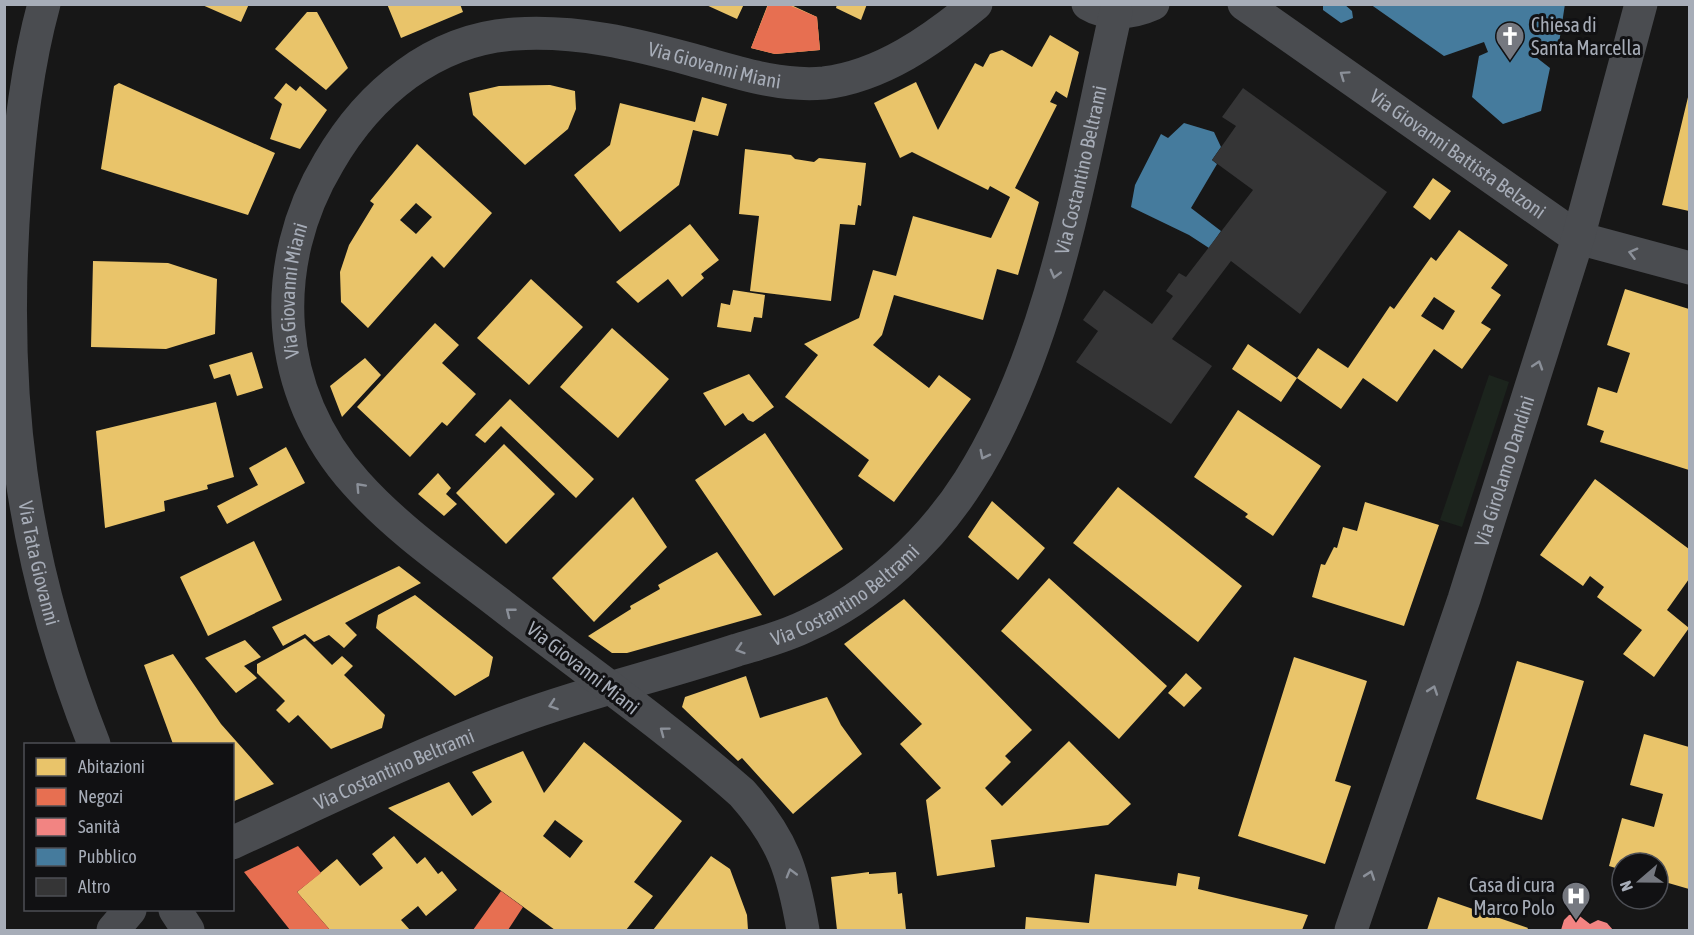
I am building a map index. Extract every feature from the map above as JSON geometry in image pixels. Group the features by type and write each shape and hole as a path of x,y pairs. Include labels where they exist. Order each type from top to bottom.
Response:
{"street":[{"name":"Via Tata Giovanni","path":"44,4 13,122 7,312 15,447 38,574 58,644 94,743"},
{"name":"Via Giovanni Miani","path":"803,930 796,892 784,852 754,806 712,767 390,517 354,482 320,432 310,413 298,377 291,349 286,308 290,265 297,230 334,152 378,98 434,55 470,40 512,34 565,33 621,42 764,80 783,83 825,82 883,67 927,41 976,4"},
{"path":"1102,8 1139,10 1153,4"},
{"name":"Via Giovanni Battista Belzoni","path":"1244,4 1578,238 1689,268"},
{"name":"Via Girolamo Dandini","path":"1351,930 1464,599 1578,238 1641,4"},
{"name":"Via Costantino Beltrami","path":"234,842 518,718 608,688 788,634 822,619 888,573 944,516 979,465 1005,414 1027,362 1061,251 1102,8"},
{"path":"113,930 128,911"},
{"path":"176,911 189,930"}],"shaded area":[{"path":"1489,375 1509,382 1462,527 1440,520"}],"building: Abitazioni":[{"path":"200,4 249,4 241,22"},
{"path":"387,4 460,4 463,12 401,38"},
{"path":"704,4 744,4 737,19"},
{"path":"768,4 789,4 817,17 820,50 775,54 751,48"},
{"path":"837,4 867,4 861,20 836,8"},
{"path":"307,12 317,12 348,68 326,90 275,49"},
{"path":"1050,35 1079,52 1067,98 1056,91 1050,102 1057,105 1015,188 1039,202 1018,275 997,269 983,320 894,295 882,335 873,345 929,388 939,375 971,399 894,502 858,476 869,460 785,397 818,355 804,344 859,318 873,270 896,276 913,216 991,238 1010,197 990,186 988,190 912,152 900,158 874,103 916,82 938,130 975,63 983,67 990,54 1002,50 1032,67"},
{"path":"119,83 275,153 248,215 101,169 114,86"},
{"path":"286,83 296,91 300,86 327,110 300,149 270,139 282,104 274,98"},
{"path":"550,85 575,91 576,109 568,129 525,165 473,115 469,93 499,86"},
{"path":"1689,93 1689,211 1662,205"},
{"path":"702,97 727,104 718,136 693,130 679,185 620,232 574,175 610,145 620,103 695,122"},
{"path":"417,144 492,213 444,268 432,256 368,328 341,302 340,272 349,245 374,204 370,201","holes":["416,203 432,217 416,234 400,220"]},
{"path":"745,149 791,155 795,159 814,162 819,158 866,163 861,206 858,205 855,225 840,224 831,301 750,291 759,216 739,214"},
{"path":"1433,178 1451,191 1430,220 1413,207"},
{"path":"690,224 719,260 701,274 704,278 682,297 668,279 638,303 616,282"},
{"path":"1459,230 1508,265 1491,288 1501,295 1481,323 1491,329 1462,369 1434,349 1397,402 1363,378 1341,409 1297,378 1318,348 1348,368 1390,306 1394,309 1431,257 1436,261","holes":["1434,297 1455,311 1443,330 1421,316"]},
{"path":"93,261 168,263 217,279 215,334 166,349 91,347"},
{"path":"531,279 583,327 529,385 477,338"},
{"path":"1625,289 1689,309 1689,470 1600,442 1604,431 1587,425 1598,387 1617,393 1630,353 1607,345"},
{"path":"733,290 765,295 762,318 754,317 751,332 717,327 721,303 730,305"},
{"path":"435,323 459,345 442,363 476,394 447,426 442,422 410,457 357,407"},
{"path":"612,328 669,379 618,438 560,387"},
{"path":"1248,344 1297,378 1281,402 1232,369"},
{"path":"252,352 263,388 237,396 230,374 214,379 209,365"},
{"path":"365,358 381,375 342,417 330,386"},
{"path":"749,374 774,407 753,422 748,420 743,413 725,426 703,393"},
{"path":"510,399 594,479 576,498 501,426 485,443 475,435"},
{"path":"216,402 234,477 207,485 208,489 164,501 165,511 105,528 96,431"},
{"path":"1238,410 1321,466 1273,536 1245,517 1248,514 1194,477"},
{"path":"765,433 843,549 774,596 695,480"},
{"path":"504,444 555,494 506,544 456,493"},
{"path":"286,447 305,483 227,524 217,506 258,485 249,468"},
{"path":"438,473 451,488 446,494 457,504 444,516 418,494"},
{"path":"1595,479 1689,549 1689,579 1667,610 1689,628 1654,677 1623,654 1642,630 1597,597 1604,587 1590,576 1583,586 1540,555"},
{"path":"1118,487 1242,586 1198,642 1073,543"},
{"path":"633,497 667,547 594,622 552,578"},
{"path":"992,501 1045,548 1018,580 968,537"},
{"path":"1365,502 1439,525 1404,626 1312,597 1321,564 1325,565 1334,547 1337,548 1343,527 1357,531"},
{"path":"254,541 282,600 208,636 180,577"},
{"path":"717,552 762,615 627,653 612,653 588,636 631,609 630,606 660,589 658,585"},
{"path":"399,566 421,583 345,623 357,635 344,648 329,635 314,642 305,634 283,646 272,627"},
{"path":"1049,578 1167,686 1119,739 1001,631"},
{"path":"415,595 493,657 489,676 455,696 376,628 378,615"},
{"path":"904,599 1032,730 1005,756 1011,762 985,788 1002,806 1069,741 1131,804 1108,825 991,840 995,867 937,876 926,800 941,788 900,744 922,724 844,644"},
{"path":"305,638 332,665 342,656 353,666 344,675 385,715 382,728 331,749 298,715 289,723 276,710 285,701 257,673 257,664"},
{"path":"245,640 261,657 244,666 257,678 236,693 205,658"},
{"path":"173,654 221,724 274,784 234,801 234,743 173,743 144,665"},
{"path":"1294,657 1367,681 1335,781 1351,786 1325,864 1238,836"},
{"path":"1517,661 1584,681 1542,820 1476,799"},
{"path":"1186,673 1202,688 1184,707 1168,693"},
{"path":"746,676 760,718 827,697 841,725 862,754 793,814 742,758 738,761 682,707 685,697"},
{"path":"1644,734 1689,747 1689,889 1670,883 1670,851 1613,851 1622,818 1654,827 1663,794 1630,785"},
{"path":"584,742 682,821 634,882 653,896 626,930 555,930 388,808 449,782 472,816 492,802 472,772 523,751 544,793","holes":["555,820 583,841 570,858 543,836"]},
{"path":"394,836 417,864 425,857 438,874 442,871 457,890 426,916 418,906 401,920 410,930 330,930 297,892 337,859 360,886 383,868 372,854"},
{"path":"711,856 730,869 747,915 748,930 653,930"},
{"path":"869,872 869,874 896,872 898,894 902,893 906,930 837,930 831,877"},
{"path":"1178,873 1200,877 1198,889 1308,915 1302,930 1025,930 1026,917 1089,923 1095,874 1176,886"},
{"path":"1438,897 1528,928 1527,930 1427,930"}],"building: Negozi":[{"path":"768,5 789,5 817,17 820,50 775,54 751,48"},
{"path":"298,846 321,873 297,892 330,930 290,930 244,872"},
{"path":"501,891 523,907 508,930 473,930"}],"building: Sanità":[{"name":"Casa di cura Marco Polo","path":"1577,914 1590,924 1598,920 1607,923 1613,930 1561,930 1564,920 1569,915"}],"building: Pubblico":[{"path":"1323,4 1344,4 1352,11 1353,18 1341,23 1323,10"},
{"name":"Chiesa di Santa Marcella","path":"1370,4 1565,4 1559,43 1532,54 1550,68 1541,111 1503,124 1472,97 1479,56 1488,52 1484,42 1444,56"},
{"path":"1184,123 1214,132 1221,147 1212,160 1217,164 1191,208 1221,231 1209,248 1189,235 1131,207 1135,185 1161,134 1168,138"}],"building: Altro":[{"path":"1243,88 1387,192 1300,314 1231,261 1172,339 1212,366 1171,424 1076,362 1098,331 1083,320 1104,290 1152,324 1173,296 1166,291 1179,273 1186,277 1253,190 1212,160 1236,126 1222,117"}],"place":[{"name":"Chiesa di Santa Marcella","path":"1510,62"},
{"name":"Casa di cura Marco Polo","path":"1576,922"}]}
